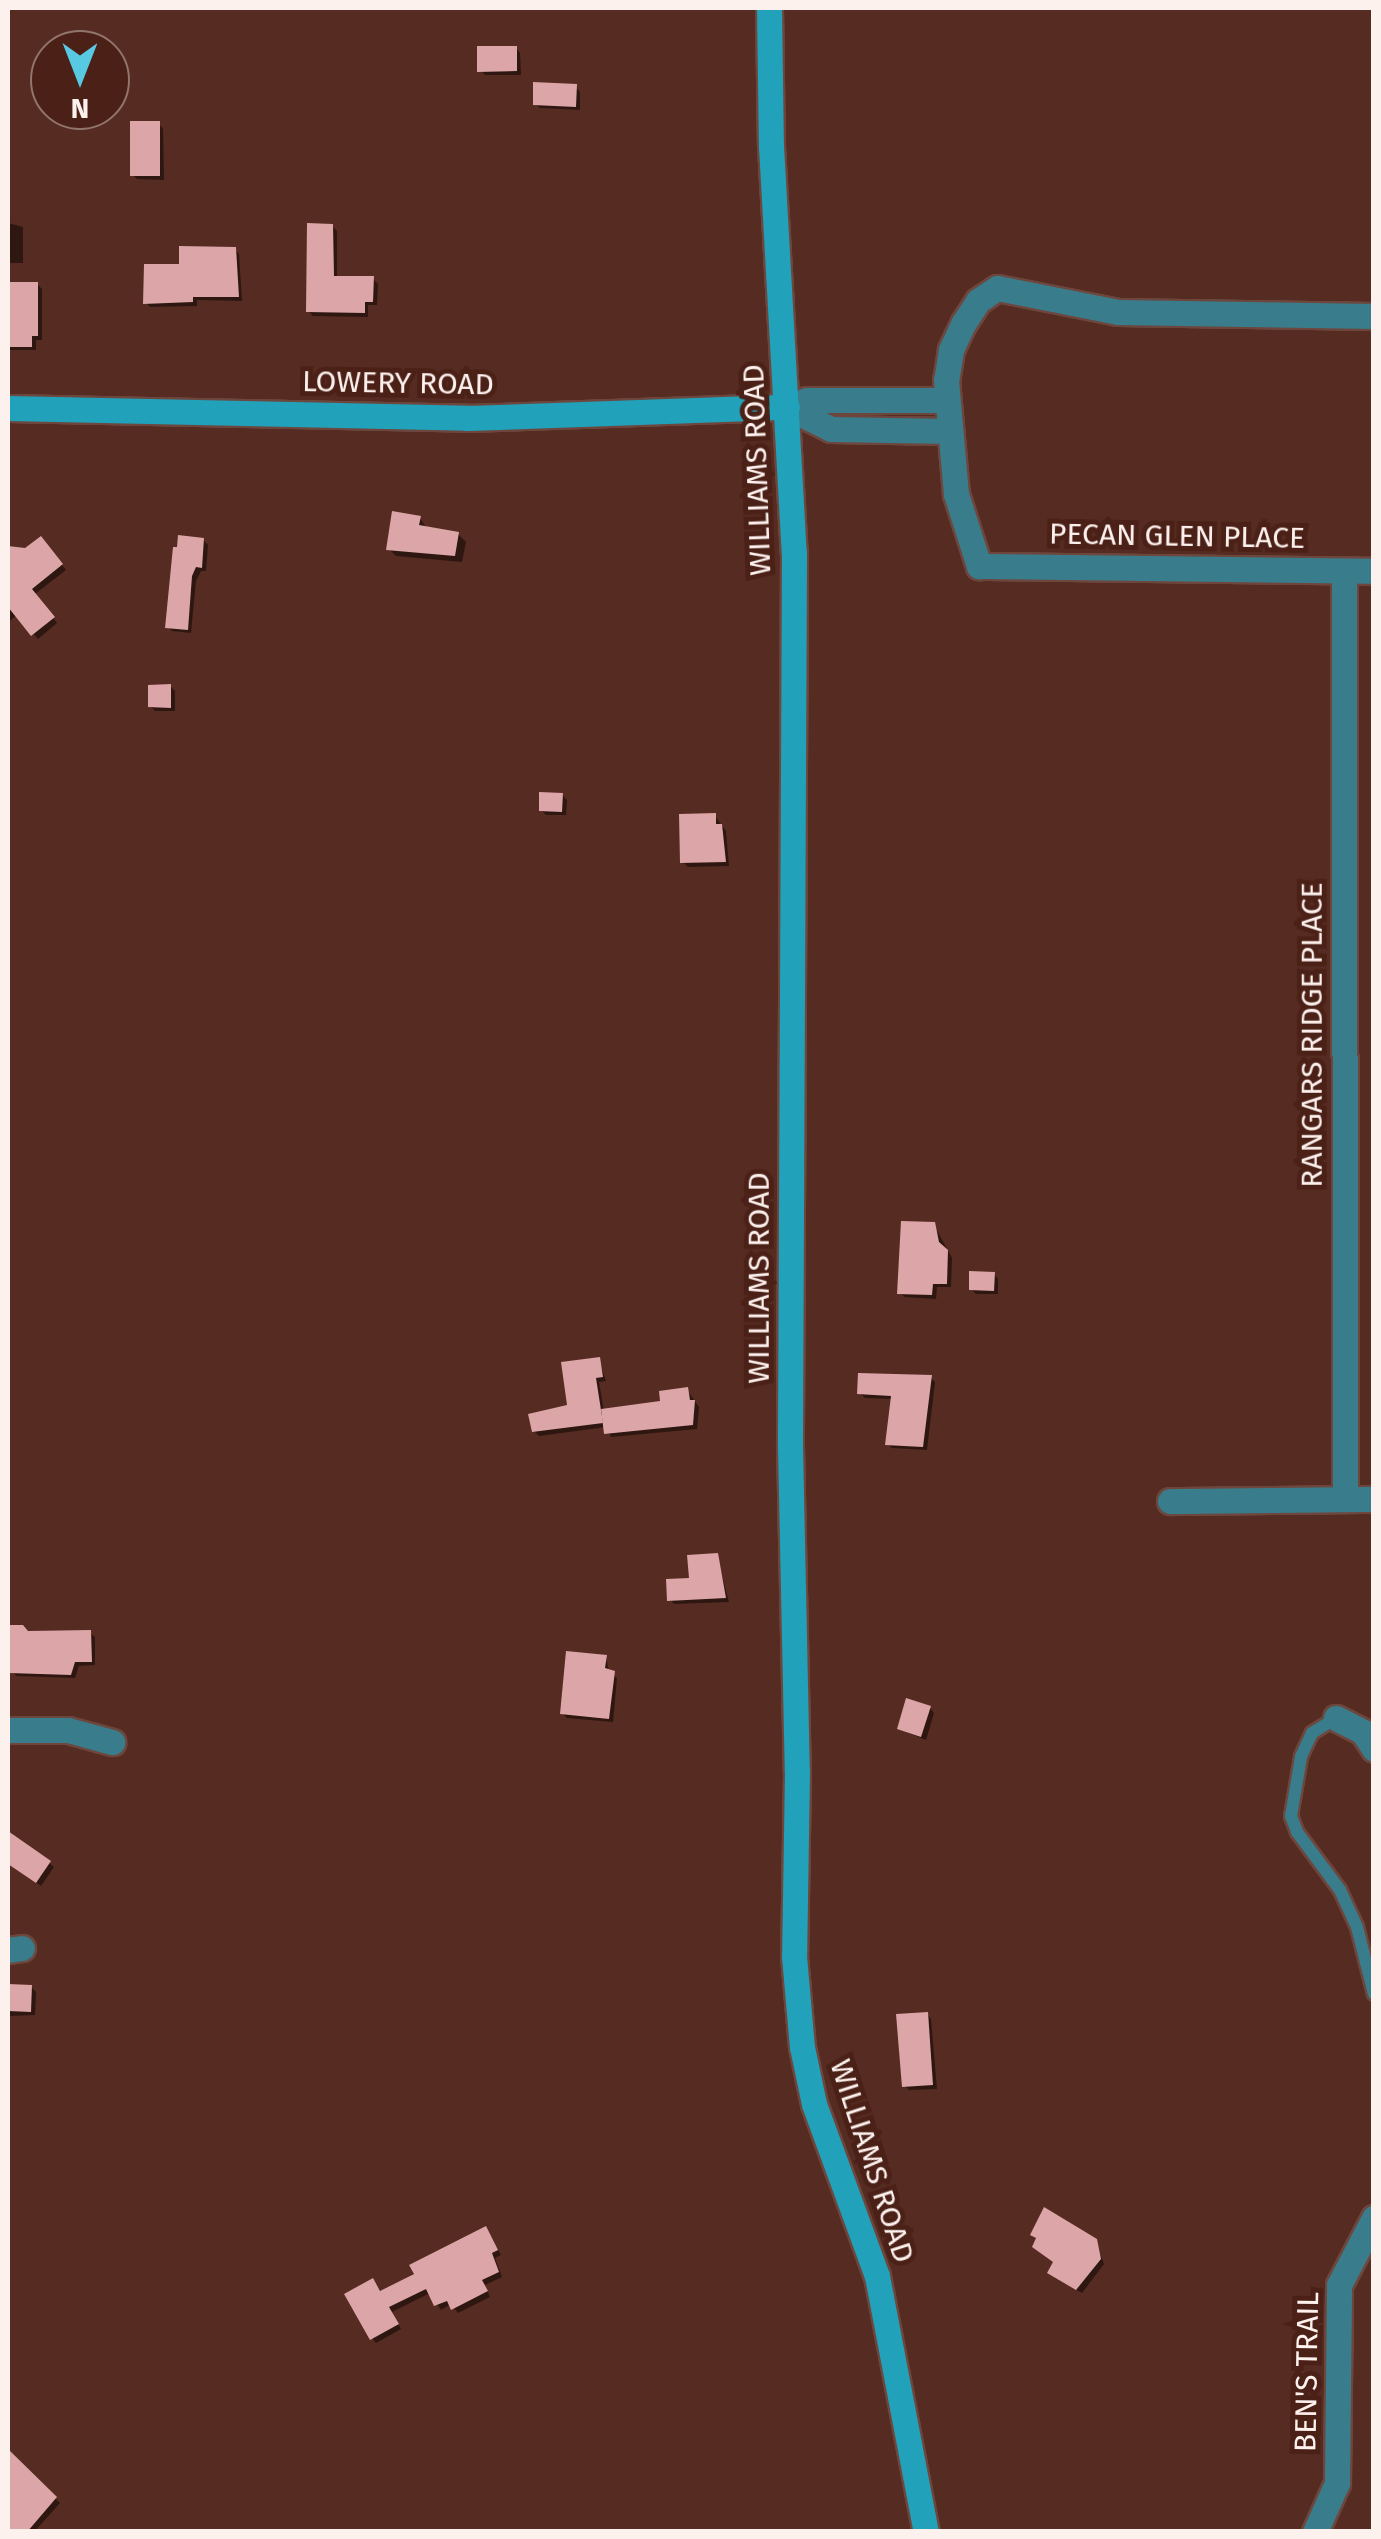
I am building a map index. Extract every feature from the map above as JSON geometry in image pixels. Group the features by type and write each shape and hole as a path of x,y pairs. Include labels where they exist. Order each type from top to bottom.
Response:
{"street":[{"name":"WILLIAMS ROAD","path":"769,8 771,146 794,553 790,1406 797,1772 794,1956 802,2047 814,2104 878,2276 926,2532"},
{"path":"948,432 946,400 951,350 978,301 997,288 1118,312 1374,316"},
{"name":"LOWERY ROAD","path":"8,408 468,418 788,407 807,400 946,400"},
{"name":"LOWERY ROAD","path":"788,407 831,429 948,432"},
{"name":"PECAN GLEN PLACE","path":"948,432 956,494 979,566 1374,572"},
{"name":"RANGARS RIDGE PLACE","path":"1344,571 1345,1499"},
{"path":"1170,1501 1374,1499"},
{"path":"1336,1718 1362,1732 1374,1748"},
{"path":"8,1730 68,1730 112,1742"},
{"name":"BEN'S TRAIL","path":"1315,2532 1337,2484 1339,2285 1374,2218"}],"lane":[{"path":"1336,1718 1312,1733 1301,1756 1290,1816 1297,1832 1340,1890 1357,1927 1374,1994"}],"building":[{"path":"477,46 517,46 517,71 477,72"},
{"path":"533,82 577,84 576,107 533,105"},
{"path":"130,121 160,121 160,176 130,176"},
{"path":"307,223 333,224 334,276 374,276 373,302 365,302 365,313 306,312"},
{"path":"179,246 236,247 239,297 193,297 193,302 143,304 144,264 179,264"},
{"path":"8,282 38,282 38,336 32,336 32,347 8,347"},
{"path":"392,511 421,516 419,525 459,532 455,556 386,550"},
{"path":"178,535 204,538 202,568 196,567 192,576 188,630 165,628 173,547 177,547"},
{"path":"41,536 63,564 32,589 55,617 31,636 8,607 8,546 25,548"},
{"path":"171,684 171,708 148,707 148,685"},
{"path":"539,792 563,793 562,812 539,811"},
{"path":"716,813 716,824 722,824 726,862 680,863 679,814"},
{"path":"901,1221 935,1222 939,1242 948,1250 947,1284 933,1284 932,1295 897,1294"},
{"path":"969,1271 995,1272 994,1291 969,1290"},
{"path":"600,1357 603,1377 596,1378 603,1423 532,1432 528,1414 567,1405 561,1362"},
{"path":"858,1373 932,1375 923,1447 885,1445 891,1396 857,1394"},
{"path":"688,1387 690,1400 695,1400 693,1425 604,1434 601,1409 660,1401 659,1391"},
{"path":"718,1553 726,1598 667,1601 666,1579 689,1578 687,1555"},
{"path":"9,1625 23,1625 28,1631 91,1630 92,1662 75,1662 71,1675 9,1673"},
{"path":"566,1651 607,1655 605,1668 615,1671 609,1719 560,1714"},
{"path":"906,1698 931,1706 921,1737 897,1729"},
{"path":"8,1831 51,1861 36,1883 8,1864"},
{"path":"8,1984 32,1985 31,2012 8,2011"},
{"path":"928,2012 933,2085 902,2087 896,2014"},
{"path":"1044,2207 1097,2239 1101,2259 1076,2290 1047,2273 1053,2262 1032,2247 1036,2238 1030,2235"},
{"path":"486,2226 498,2250 492,2253 499,2272 482,2280 488,2291 451,2310 447,2301 434,2306 426,2289 389,2307 399,2324 370,2340 344,2294 373,2278 380,2291 414,2274 409,2265"},
{"path":"8,2449 57,2497 27,2532 8,2532"}]}
